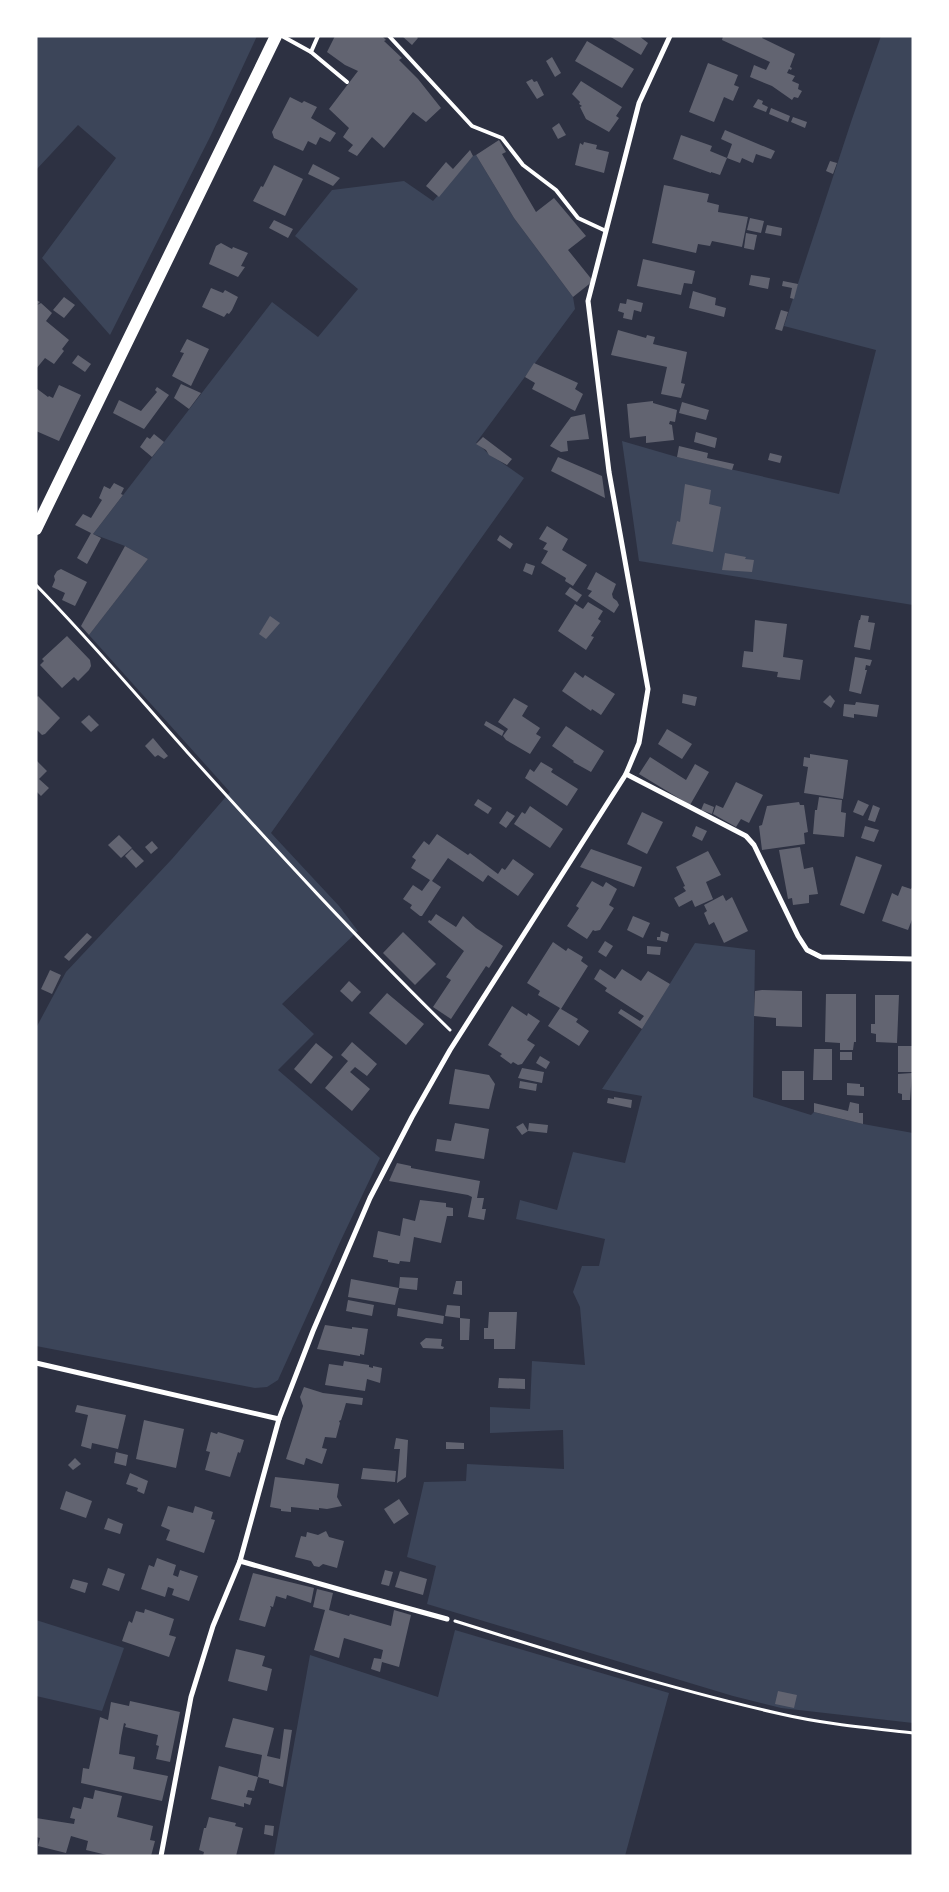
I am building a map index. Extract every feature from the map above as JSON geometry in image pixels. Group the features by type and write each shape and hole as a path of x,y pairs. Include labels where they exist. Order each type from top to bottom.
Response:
{"main road":[{"path":"36,529 276,36"}],"street":[{"path":"161,1856 191,1697 213,1626 240,1561 279,1419 313,1331 370,1198 412,1116 458,1037 626,774 639,743 648,689 609,472 588,301 638,102 670,36"},
{"path":"626,774 746,836 754,845 798,936 808,950 821,957 913,959"},
{"path":"36,1363 279,1419"},
{"path":"240,1561 447,1619"}],"lane":[{"path":"282,36 311,52 347,82"},
{"path":"311,52 318,36"},
{"path":"389,36 472,126 502,138 523,165 556,190 578,218 606,231"}],"path":[{"path":"36,585 68,617 239,809 415,995 458,1037"},
{"path":"447,1619 615,1672 782,1715 843,1725 913,1733"}],"shaded area":[{"path":"36,36 257,36 211,135 110,335 42,258 116,158 78,125 36,170"},
{"path":"881,36 913,36 913,605 639,561 622,441 677,457 839,494 876,350 784,326"},
{"path":"476,155 514,218 573,297 575,309 476,443 491,456 524,478 271,833 339,906 358,931 282,1004 314,1034 278,1070 380,1158 278,1380 267,1387 255,1388 36,1346 36,1028 66,972 172,859 230,792 89,635 148,559 125,546 93,534 272,302 318,337 358,289 295,236 332,190 404,181 433,201 473,156"},
{"path":"695,943 755,950 753,1097 811,1115 814,1112 863,1124 913,1133 913,1723 781,1708 733,1696 427,1604 436,1566 407,1557 424,1482 466,1481 467,1464 564,1469 563,1430 490,1433 490,1407 530,1409 532,1361 585,1365 580,1307 573,1292 582,1266 599,1266 605,1239 516,1219 520,1200 557,1210 573,1152 625,1163 642,1096 602,1089 642,1029"},
{"path":"36,1620 124,1648 102,1711 36,1696"},
{"path":"455,1630 669,1693 625,1856 274,1856 310,1655 438,1697"}],"building":[{"path":"335,36 382,36 386,40 384,41 402,58 399,60 418,79 441,108 426,122 413,112 384,148 372,137 357,156 348,151 353,145 343,137 349,128 329,109 358,71 345,65 327,52"},
{"path":"402,36 416,36 418,38 412,45"},
{"path":"609,36 639,36 648,43 641,55"},
{"path":"723,36 763,36 762,38 795,54 790,67 792,68 787,73 795,76 792,81 799,84 798,89 802,91 798,98 794,97 792,100 772,86 750,77 754,65 766,70 770,62 722,40"},
{"path":"587,41 634,69 622,88 575,61"},
{"path":"552,57 561,73 555,77 546,61"},
{"path":"708,63 738,75 734,85 739,87 733,101 724,97 714,122 689,112"},
{"path":"532,79 534,82 537,81 544,95 537,99 526,82"},
{"path":"581,81 622,107 616,116 619,118 609,132 586,119 580,107 582,106 579,104 580,102 572,94"},
{"path":"290,97 317,107 311,118 336,133 330,142 320,137 316,145 308,141 303,151 274,138 272,132"},
{"path":"758,99 763,101 762,104 768,107 766,112 753,107"},
{"path":"771,108 790,116 788,122 769,114"},
{"path":"793,117 807,122 805,128 791,122"},
{"path":"559,123 566,135 558,139 552,128"},
{"path":"725,130 775,151 771,159 756,154 753,163 742,158 740,163 727,158 732,144 721,139"},
{"path":"681,135 712,146 710,151 727,158 720,175 673,159"},
{"path":"499,140 506,152 502,154 536,212 554,198 586,236 568,250 593,281 573,297 514,218 476,155"},
{"path":"584,142 597,145 596,149 609,152 604,173 575,165 580,143 583,145"},
{"path":"470,150 473,156 439,197 426,186 446,162 453,169"},
{"path":"830,161 837,163 833,174 826,171"},
{"path":"313,164 340,178 333,186 308,174"},
{"path":"274,165 303,179 285,216 253,201 261,186 263,187"},
{"path":"664,185 709,194 707,202 719,205 718,212 748,217 742,247 712,241 710,246 698,244 696,253 652,243"},
{"path":"750,218 764,221 761,233 747,230"},
{"path":"274,220 293,229 288,238 269,228"},
{"path":"767,225 782,228 781,236 765,233"},
{"path":"746,233 757,235 754,250 744,248"},
{"path":"221,243 232,249 233,247 248,253 241,266 245,267 238,277 209,264 216,246"},
{"path":"643,259 695,271 692,284 684,283 681,295 637,286"},
{"path":"751,275 770,278 768,289 749,285"},
{"path":"783,281 798,284 794,299 790,298 792,288 782,286"},
{"path":"211,288 223,293 225,290 238,297 232,310 224,317 202,307"},
{"path":"693,291 716,298 715,305 726,308 724,317 689,308"},
{"path":"64,297 75,305 64,318 53,310"},
{"path":"627,299 643,303 641,312 634,310 632,320 623,318 624,313 618,311 620,303 626,304"},
{"path":"36,300 40,302 37,305 41,303 52,313 46,321 69,340 62,349 64,351 54,364 45,358 36,369"},
{"path":"781,310 788,312 782,331 775,329"},
{"path":"618,330 646,338 647,335 655,337 653,344 687,352 681,383 685,384 681,398 661,394 667,367 611,355"},
{"path":"187,339 209,349 191,386 172,376 184,353 180,352"},
{"path":"78,355 91,364 85,372 72,363"},
{"path":"534,363 578,383 575,389 583,394 575,411 532,389 535,383 525,377"},
{"path":"181,384 201,393 189,409 174,398"},
{"path":"59,385 81,395 59,441 36,431 36,388 48,397 53,398"},
{"path":"157,387 169,395 144,429 113,413 119,400 141,411 157,392 155,390"},
{"path":"653,401 653,403 677,410 675,422 670,421 669,424 672,425 674,440 646,443 646,436 630,438 627,404"},
{"path":"682,402 709,410 706,420 679,413"},
{"path":"585,414 589,439 567,441 568,451 561,452 550,446 571,417"},
{"path":"696,432 717,438 715,448 694,442"},
{"path":"154,434 164,442 152,457 140,447 147,437 150,439"},
{"path":"483,437 512,459 507,465 489,455 486,450 476,444"},
{"path":"679,446 708,453 707,458 734,464 732,470 677,457"},
{"path":"770,453 782,456 780,463 768,460"},
{"path":"558,457 602,476 605,498 551,471"},
{"path":"114,483 124,488 121,494 123,495 93,534 101,538 87,564 77,558 91,533 75,525 83,514 91,518 102,500 99,498 104,486 110,489"},
{"path":"685,484 711,490 709,504 721,507 713,552 672,544 677,521 680,522"},
{"path":"547,526 568,539 562,550 587,565 573,586 565,581 566,578 541,563 548,551 543,549 547,543 539,539"},
{"path":"500,535 513,544 510,549 497,540"},
{"path":"125,546 148,559 89,635 81,626"},
{"path":"725,553 754,560 752,572 722,570"},
{"path":"526,563 535,566 532,575 523,571"},
{"path":"61,569 87,582 75,606 62,600 65,593 52,587 55,580 54,576"},
{"path":"596,572 616,584 612,594 619,605 614,613 588,596 592,591 587,589"},
{"path":"570,587 582,595 577,602 565,594"},
{"path":"588,602 603,611 598,619 601,621 591,636 594,637 586,650 558,631 575,604 583,609"},
{"path":"861,615 869,616 868,622 875,623 870,650 854,647"},
{"path":"270,616 280,623 266,639 259,634"},
{"path":"755,620 787,624 783,657 803,660 800,680 777,677 778,672 742,667 744,651 753,652"},
{"path":"67,636 90,660 91,666 78,681 74,677 62,688 40,665 44,661 42,659"},
{"path":"855,657 872,660 870,666 866,665 865,670 867,670 861,694 849,691"},
{"path":"575,672 583,678 585,675 615,694 601,715 592,709 591,711 562,691"},
{"path":"683,694 697,697 695,706 682,703"},
{"path":"830,695 835,701 831,708 823,702"},
{"path":"38,696 60,718 42,735 36,729 36,698"},
{"path":"514,698 528,706 522,716 540,728 536,734 541,737 530,754 506,740 503,736 508,729 498,722"},
{"path":"856,702 879,705 877,717 854,714 854,718 843,716 844,704 855,705"},
{"path":"89,715 99,725 91,732 81,722"},
{"path":"486,721 504,731 502,736 484,725"},
{"path":"566,726 604,751 591,772 573,762 552,746"},
{"path":"667,729 692,744 682,759 658,744"},
{"path":"153,738 168,756 164,759 158,755 155,757 145,746"},
{"path":"810,754 848,760 843,799 804,793 808,767 803,766 804,757 810,758"},
{"path":"650,757 686,780 695,764 709,772 690,805 639,774"},
{"path":"36,760 47,771 39,779 49,788 41,796 36,791"},
{"path":"541,762 553,769 551,772 578,789 567,806 525,778 530,769 534,772"},
{"path":"736,782 763,795 749,823 741,819 736,827 713,814 716,805 723,808"},
{"path":"819,797 842,800 841,812 846,813 844,837 813,834 815,810 817,810"},
{"path":"478,799 492,808 488,814 474,805"},
{"path":"858,800 869,805 863,816 853,812"},
{"path":"799,802 800,805 804,805 808,832 804,833 805,844 762,850 759,826 762,825 767,806"},
{"path":"704,803 714,807 712,814 701,810"},
{"path":"873,805 880,808 875,822 868,820"},
{"path":"530,806 563,829 550,848 514,824 522,812 525,814"},
{"path":"507,811 515,816 506,828 499,823"},
{"path":"642,812 663,822 647,854 627,844"},
{"path":"696,826 707,831 702,841 692,836"},
{"path":"865,826 879,830 874,842 861,838"},
{"path":"437,834 468,855 470,853 498,874 502,868 505,870 513,859 534,874 518,896 488,875 483,882 448,858 432,881 441,887 422,916 420,916 410,908 412,905 403,899 413,885 422,891 430,880 411,868 416,860 412,857 424,841 429,845"},
{"path":"119,835 132,848 121,858 108,845"},
{"path":"152,841 158,848 151,854 145,847"},
{"path":"800,847 804,869 813,867 818,894 809,895 809,903 793,905 792,898 788,899 779,850"},
{"path":"132,849 144,861 136,868 125,856"},
{"path":"591,849 642,867 634,887 580,867"},
{"path":"708,851 721,875 706,882 713,899 695,907 692,900 679,907 674,898 686,891 676,867"},
{"path":"856,856 882,865 864,914 840,905"},
{"path":"592,881 603,887 606,882 617,889 609,905 614,908 600,930 593,930 587,939 567,926 579,908 576,906"},
{"path":"902,886 911,889 913,886 913,917 908,930 882,921 892,893 898,896"},
{"path":"723,895 726,901 732,897 748,931 724,943 714,922 709,925 704,913 707,911 704,905"},
{"path":"436,914 456,927 463,916 476,928 503,946 489,968 486,966 451,1019 433,1007 451,980 446,977 464,951 428,922"},
{"path":"633,916 650,923 643,938 627,930"},
{"path":"661,931 669,934 667,942 657,940 657,937 660,937"},
{"path":"403,932 436,964 415,985 383,953"},
{"path":"87,933 92,937 69,961 64,957"},
{"path":"605,941 613,946 606,957 598,952"},
{"path":"553,942 566,951 568,948 583,957 581,961 588,966 561,1009 578,1019 576,1022 589,1031 579,1046 548,1026 560,1008 538,995 540,991 527,983"},
{"path":"647,946 661,947 660,955 647,954"},
{"path":"600,969 615,979 622,969 641,981 648,971 670,984 642,1029 618,1013 621,1009 640,1021 644,1016 605,991 607,988 594,979"},
{"path":"50,970 61,975 52,994 41,989"},
{"path":"349,981 361,992 352,1002 340,991"},
{"path":"755,991 802,991 802,1027 776,1026 776,1018 754,1016"},
{"path":"387,993 424,1024 406,1045 369,1013"},
{"path":"826,994 856,994 856,1042 854,1042 853,1050 840,1050 840,1043 825,1042"},
{"path":"875,995 899,995 897,1043 876,1042 876,1034 871,1033 871,1024 875,1024"},
{"path":"512,1006 527,1016 528,1013 540,1021 527,1040 535,1045 522,1064 518,1065 513,1062 511,1064 500,1056 502,1054 488,1045"},
{"path":"352,1042 377,1064 367,1076 355,1067 350,1072 370,1089 352,1111 325,1088 348,1061 341,1055"},
{"path":"316,1043 333,1057 311,1084 294,1069"},
{"path":"898,1046 913,1046 913,1072 898,1072"},
{"path":"814,1049 832,1049 832,1080 813,1080"},
{"path":"840,1052 852,1052 852,1060 840,1060"},
{"path":"540,1056 550,1062 546,1069 536,1063"},
{"path":"522,1068 544,1072 542,1083 518,1078"},
{"path":"455,1069 489,1075 495,1084 489,1109 449,1104"},
{"path":"782,1071 804,1071 804,1100 782,1100"},
{"path":"912,1073 910,1100 902,1100 902,1094 898,1093 898,1074"},
{"path":"520,1081 537,1084 536,1091 519,1088"},
{"path":"847,1083 860,1084 860,1087 864,1087 864,1096 847,1095"},
{"path":"614,1097 632,1100 631,1108 607,1103 608,1098 614,1099"},
{"path":"850,1102 859,1104 859,1113 863,1113 863,1124 814,1112 814,1103 848,1111"},
{"path":"455,1123 489,1129 484,1159 435,1151 437,1139 451,1141"},
{"path":"523,1123 528,1131 522,1135 516,1127"},
{"path":"529,1123 548,1125 547,1133 528,1131"},
{"path":"397,1163 411,1166 411,1168 480,1181 477,1198 484,1198 482,1209 486,1209 484,1220 468,1217 472,1197 468,1195 389,1181"},
{"path":"420,1200 446,1203 446,1207 453,1208 453,1216 447,1216 441,1243 414,1237 410,1262 400,1261 399,1264 373,1257 378,1231 400,1236 403,1218 415,1221"},
{"path":"400,1277 418,1278 417,1290 399,1288"},
{"path":"351,1279 399,1288 395,1305 348,1297"},
{"path":"456,1281 462,1281 462,1295 453,1294"},
{"path":"348,1300 374,1305 372,1316 346,1311"},
{"path":"447,1305 460,1306 460,1318 445,1316"},
{"path":"398,1308 444,1316 443,1324 397,1316"},
{"path":"489,1312 517,1312 515,1349 494,1349 494,1339 484,1339 484,1328 488,1328"},
{"path":"460,1318 470,1319 469,1340 460,1340"},
{"path":"325,1325 368,1329 364,1355 317,1349"},
{"path":"426,1338 442,1339 441,1346 444,1347 443,1349 423,1348 420,1343"},
{"path":"344,1361 369,1365 369,1367 373,1368 373,1366 382,1368 380,1383 367,1379 365,1391 325,1385 329,1364 343,1366"},
{"path":"499,1378 525,1379 525,1389 498,1388"},
{"path":"304,1387 323,1393 363,1398 362,1405 346,1403 341,1420 339,1421 336,1438 325,1437 322,1448 327,1449 322,1464 306,1458 304,1465 286,1459 303,1406 300,1397"},
{"path":"77,1405 126,1415 118,1449 92,1443 91,1449 81,1446 88,1415 75,1412"},
{"path":"144,1420 184,1429 176,1468 136,1459"},
{"path":"211,1432 217,1434 218,1432 244,1440 230,1477 205,1470 210,1452 206,1451"},
{"path":"396,1438 408,1440 406,1477 397,1483 400,1449 394,1449"},
{"path":"446,1442 464,1443 464,1449 446,1449"},
{"path":"116,1452 128,1455 126,1466 114,1463"},
{"path":"75,1458 81,1464 73,1470 68,1465"},
{"path":"363,1468 396,1471 395,1482 361,1479"},
{"path":"130,1473 148,1481 144,1494 137,1491 138,1488 126,1484"},
{"path":"275,1477 339,1484 337,1497 342,1506 327,1509 319,1508 319,1510 291,1507 291,1512 270,1507"},
{"path":"66,1491 92,1501 86,1518 60,1509"},
{"path":"399,1499 409,1514 394,1524 384,1509"},
{"path":"168,1506 193,1513 195,1506 213,1512 211,1519 215,1520 204,1553 166,1540 170,1530 161,1526"},
{"path":"108,1518 123,1524 120,1534 104,1529"},
{"path":"326,1531 329,1537 344,1541 337,1568 323,1564 319,1567 314,1566 311,1561 295,1557 301,1536 306,1537 307,1532 318,1535"},
{"path":"157,1558 176,1565 173,1575 178,1577 180,1570 198,1576 189,1601 172,1595 174,1589 168,1587 165,1597 141,1589 149,1565 154,1567"},
{"path":"108,1568 125,1574 119,1591 102,1585"},
{"path":"385,1570 393,1572 389,1586 381,1584"},
{"path":"400,1571 427,1579 423,1595 395,1587"},
{"path":"253,1573 314,1588 311,1603 287,1595 286,1599 276,1596 273,1607 270,1606 265,1627 239,1620"},
{"path":"73,1579 88,1583 85,1593 70,1588"},
{"path":"317,1589 333,1593 329,1610 349,1616 350,1614 391,1626 394,1610 411,1615 399,1667 382,1662 380,1672 371,1669 374,1658 381,1659 383,1650 344,1638 339,1658 314,1650 325,1610 313,1607"},
{"path":"145,1609 174,1619 169,1635 176,1637 169,1657 122,1641 129,1621 132,1623 136,1611 144,1613"},
{"path":"236,1649 265,1656 262,1666 272,1669 267,1691 228,1681"},
{"path":"778,1691 797,1695 794,1708 775,1704"},
{"path":"130,1701 180,1712 170,1762 156,1759 159,1746 156,1745 158,1735 125,1727 126,1724 124,1723 119,1754 135,1757 133,1769 168,1776 162,1801 81,1783 83,1768 89,1769 100,1717 108,1720 111,1702 129,1706"},
{"path":"233,1718 274,1728 267,1756 280,1759 284,1729 292,1730 283,1787 258,1777 262,1755 225,1747"},
{"path":"219,1766 258,1777 254,1791 248,1790 246,1797 252,1798 250,1805 244,1803 244,1807 211,1799"},
{"path":"95,1790 122,1796 117,1817 153,1826 150,1840 155,1841 151,1856 111,1856 86,1850 88,1841 71,1836 66,1853 38,1846 40,1838 36,1837 36,1818 74,1824 75,1819 70,1818 73,1807 81,1809 84,1797 93,1799"},
{"path":"209,1817 236,1823 235,1826 243,1828 236,1856 203,1856 204,1852 199,1850 204,1828 206,1828"},
{"path":"265,1825 274,1826 273,1836 264,1834"}]}
